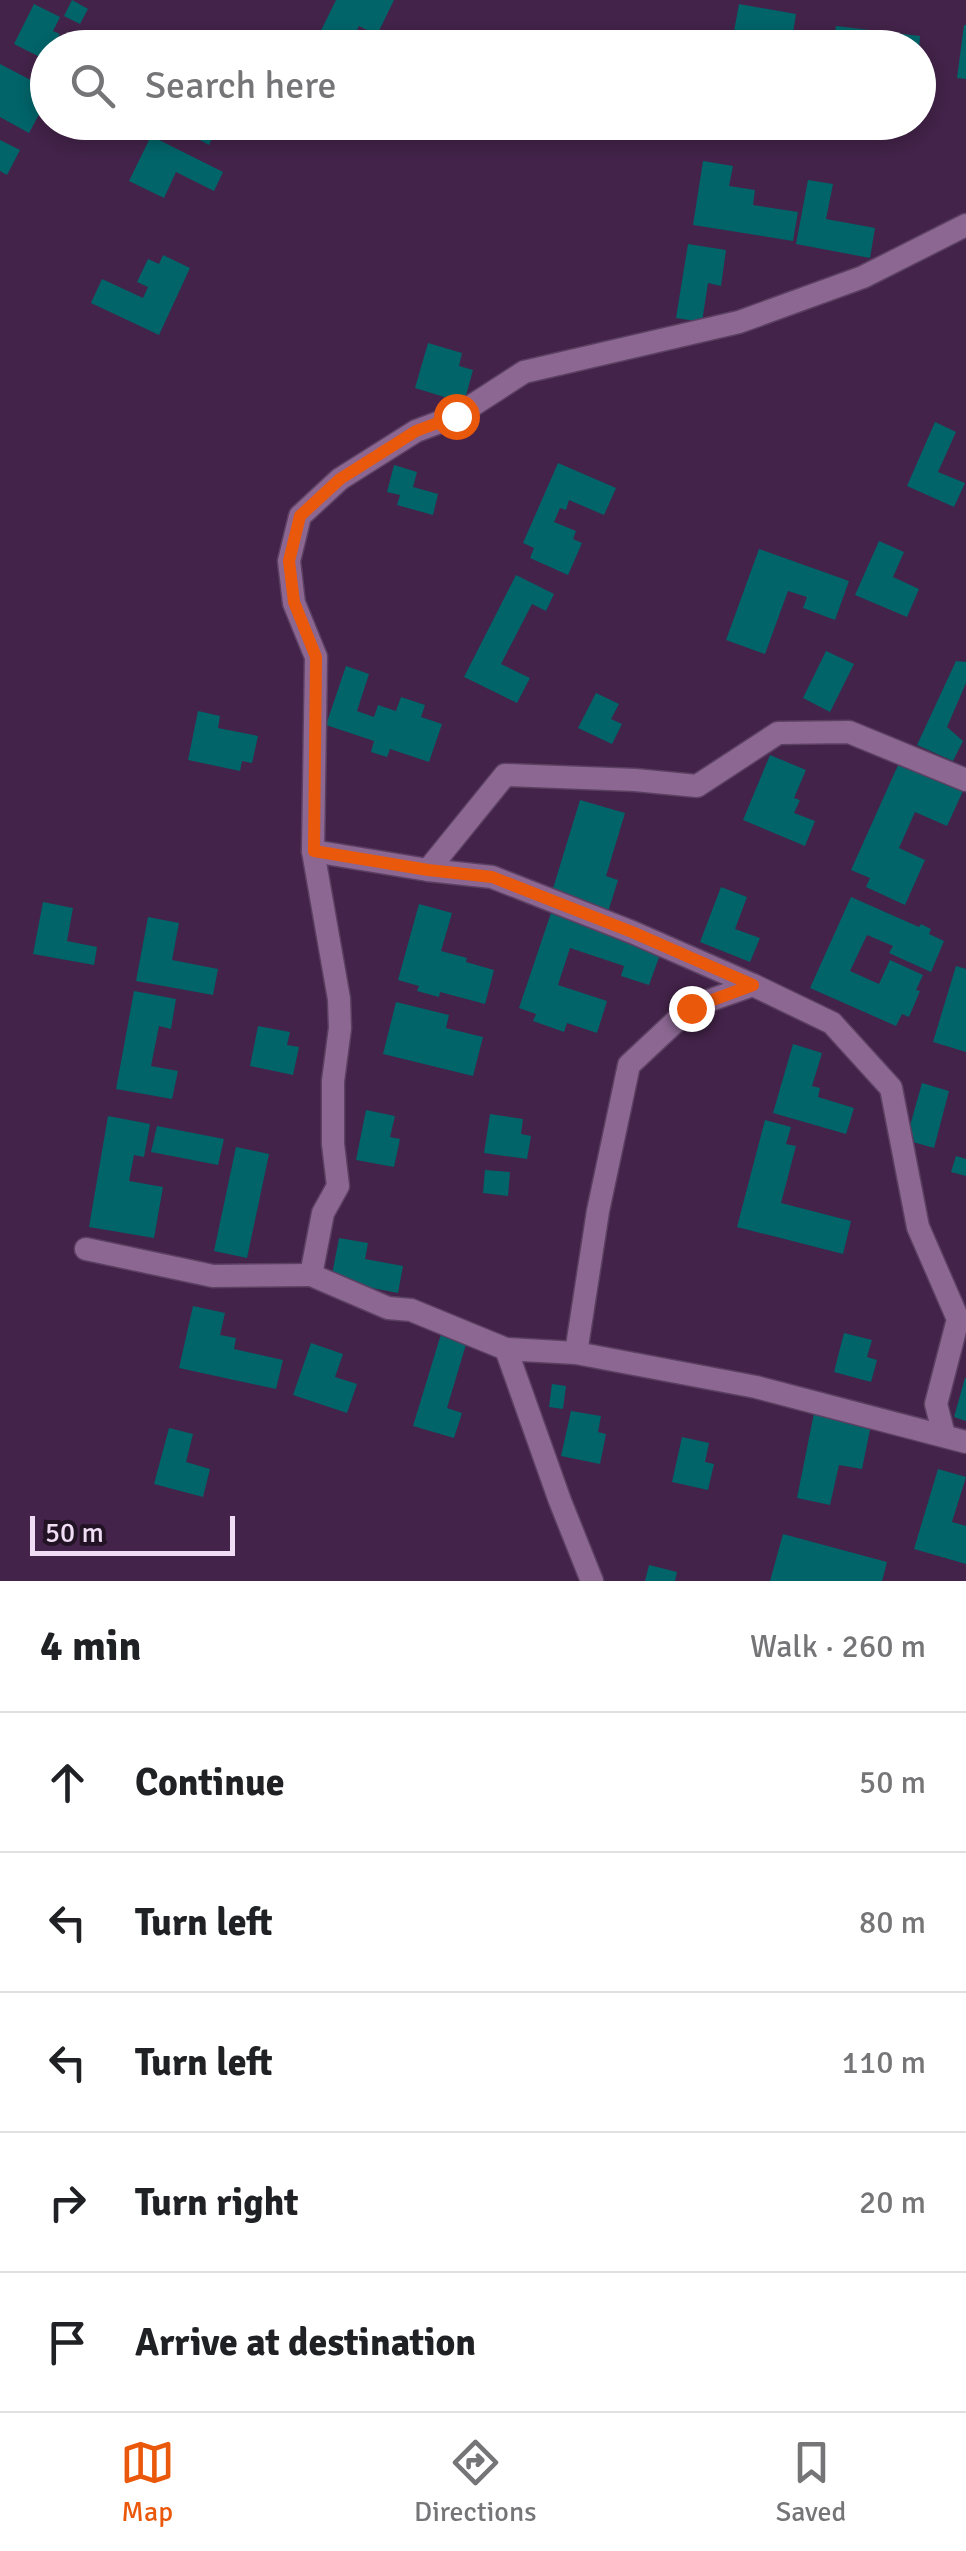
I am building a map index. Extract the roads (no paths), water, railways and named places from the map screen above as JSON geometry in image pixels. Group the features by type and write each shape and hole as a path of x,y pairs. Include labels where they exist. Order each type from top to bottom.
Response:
{"street":[{"path":"311,1275 323,1213 338,1186 333,1081 340,1028 314,851 316,657 294,602 289,561 300,516 340,479 416,431 456,416 524,372 739,322 863,277 966,224"},
{"path":"428,870 505,775 697,786 778,733 849,732 966,780"},
{"path":"314,851 492,877 632,932 832,1023 890,1088 918,1226 958,1320 936,1404 955,1438"},
{"path":"576,1353 598,1210 629,1065 691,1008 753,985"},
{"path":"86,1249 213,1276 311,1275 388,1308 411,1310 506,1349 576,1353 756,1387 955,1438"},
{"path":"506,1349 592,1581"}]}
